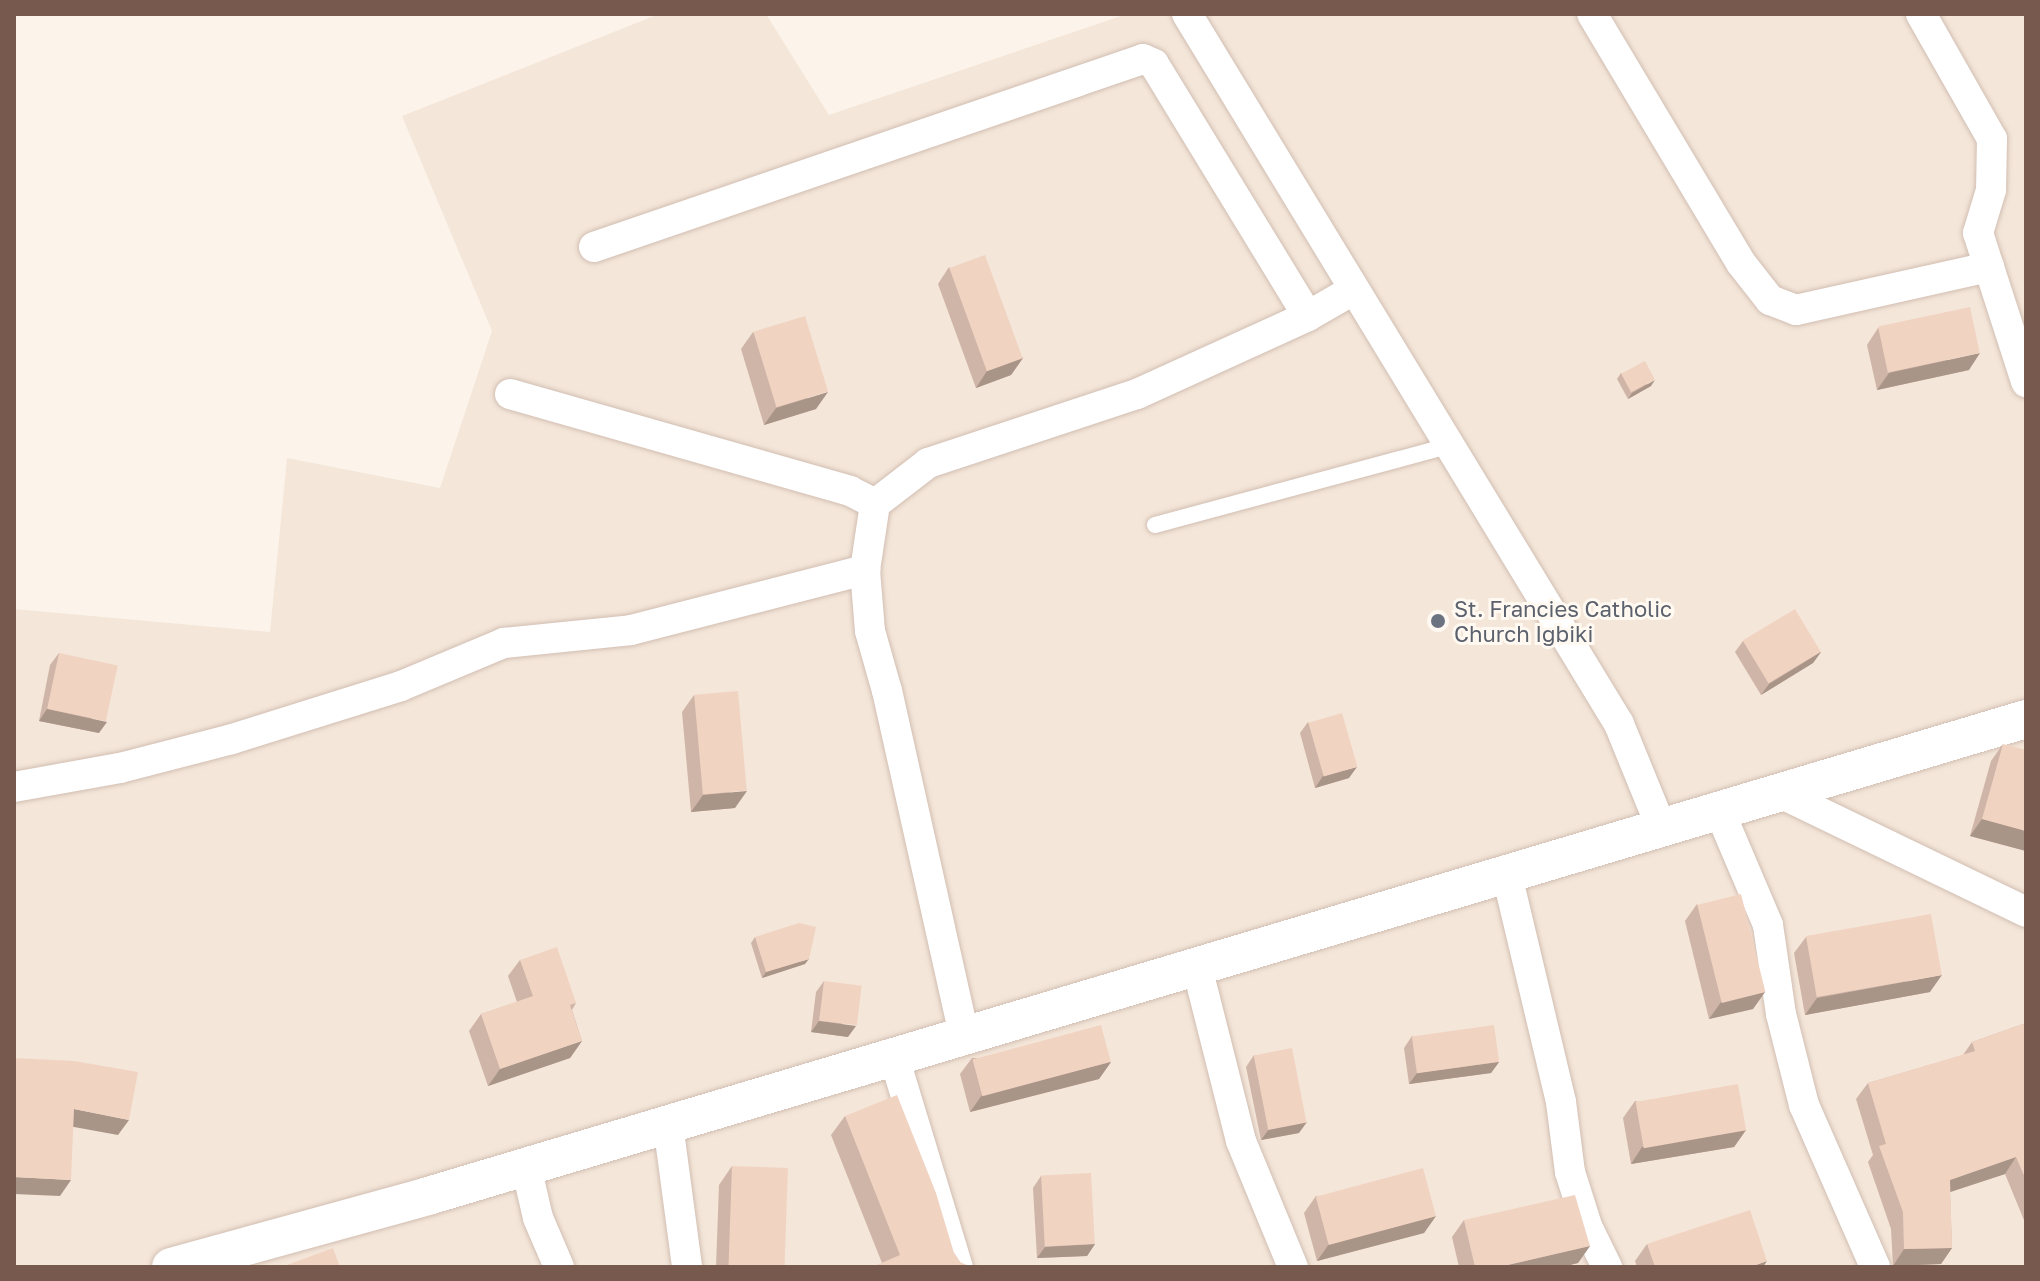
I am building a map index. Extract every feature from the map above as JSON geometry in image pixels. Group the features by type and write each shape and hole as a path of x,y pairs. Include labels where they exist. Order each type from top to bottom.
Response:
{"street":[{"path":"1187,14 1619,724 1661,827"},
{"path":"1592,14 1741,263 1770,300 1796,310 1989,267"},
{"path":"1921,14 1964,84 1992,139 1991,190 1978,233 2026,382"},
{"path":"594,247 1143,59 1154,64 1308,316"},
{"path":"964,1035 887,691 870,631 865,570 875,504 928,463 1137,394 1308,316 1353,290"},
{"path":"510,394 850,491 875,504"},
{"path":"14,787 120,768 232,739 401,686 504,643 631,630 865,570"},
{"path":"171,1267 526,1166 2026,719"},
{"path":"1780,793 2026,912"},
{"path":"1719,810 1768,925 1781,1014 1804,1105 1875,1267"},
{"path":"1507,875 1561,1102 1570,1172 1587,1226 1607,1267"},
{"path":"1197,967 1241,1141 1293,1267"},
{"path":"894,1057 958,1267"},
{"path":"668,1124 687,1267"},
{"path":"526,1166 538,1218 559,1267"}],"lane":[{"path":"1155,525 1448,446"}],"shaded area":[{"path":"659,14 766,14 829,115 1127,14 2026,14 2026,1267 14,1267 14,609 270,632 287,458 440,488 492,331 402,116"}],"building":[{"path":"985,255 1023,358 987,371 949,268"},
{"path":"1970,307 1980,353 1888,373 1878,327"},
{"path":"805,316 828,392 776,407 753,332"},
{"path":"1645,361 1655,380 1631,392 1621,374"},
{"path":"1795,609 1821,652 1768,683 1743,640"},
{"path":"59,653 118,665 106,721 47,709"},
{"path":"738,691 747,791 703,794 694,695"},
{"path":"1342,713 1357,767 1324,776 1308,723"},
{"path":"2003,744 2026,750 2026,831 1982,819"},
{"path":"1741,894 1765,992 1722,1003 1697,905"},
{"path":"1931,914 1942,975 1817,997 1806,936"},
{"path":"799,923 816,927 809,959 766,972 755,937"},
{"path":"557,947 576,1003 570,1005 582,1041 500,1069 481,1014 533,996 520,960"},
{"path":"824,981 862,986 857,1025 819,1021"},
{"path":"2026,1023 2026,1180 2016,1157 1950,1180 1952,1248 1904,1249 1903,1212 1879,1146 1886,1144 1868,1083 1975,1051 1972,1042"},
{"path":"1101,1025 1111,1062 982,1096 973,1059"},
{"path":"1494,1025 1499,1062 1417,1073 1412,1037"},
{"path":"1292,1048 1307,1123 1268,1130 1254,1055"},
{"path":"14,1058 74,1061 138,1072 129,1120 74,1109 71,1180 14,1177"},
{"path":"1738,1084 1746,1130 1644,1148 1636,1102"},
{"path":"897,1095 936,1193 954,1253 960,1262 971,1267 872,1267 900,1255 845,1116"},
{"path":"732,1166 788,1168 785,1267 728,1267"},
{"path":"1423,1168 1436,1216 1329,1245 1316,1197"},
{"path":"1091,1173 1095,1244 1045,1247 1041,1176"},
{"path":"1575,1195 1590,1246 1499,1267 1475,1267 1464,1220"},
{"path":"1750,1210 1767,1261 1750,1267 1655,1267 1647,1244"},
{"path":"333,1248 340,1267 287,1265"}],"place":[{"name":"St. Francies Catholic Church Igbiki","path":"1438,621"}]}
